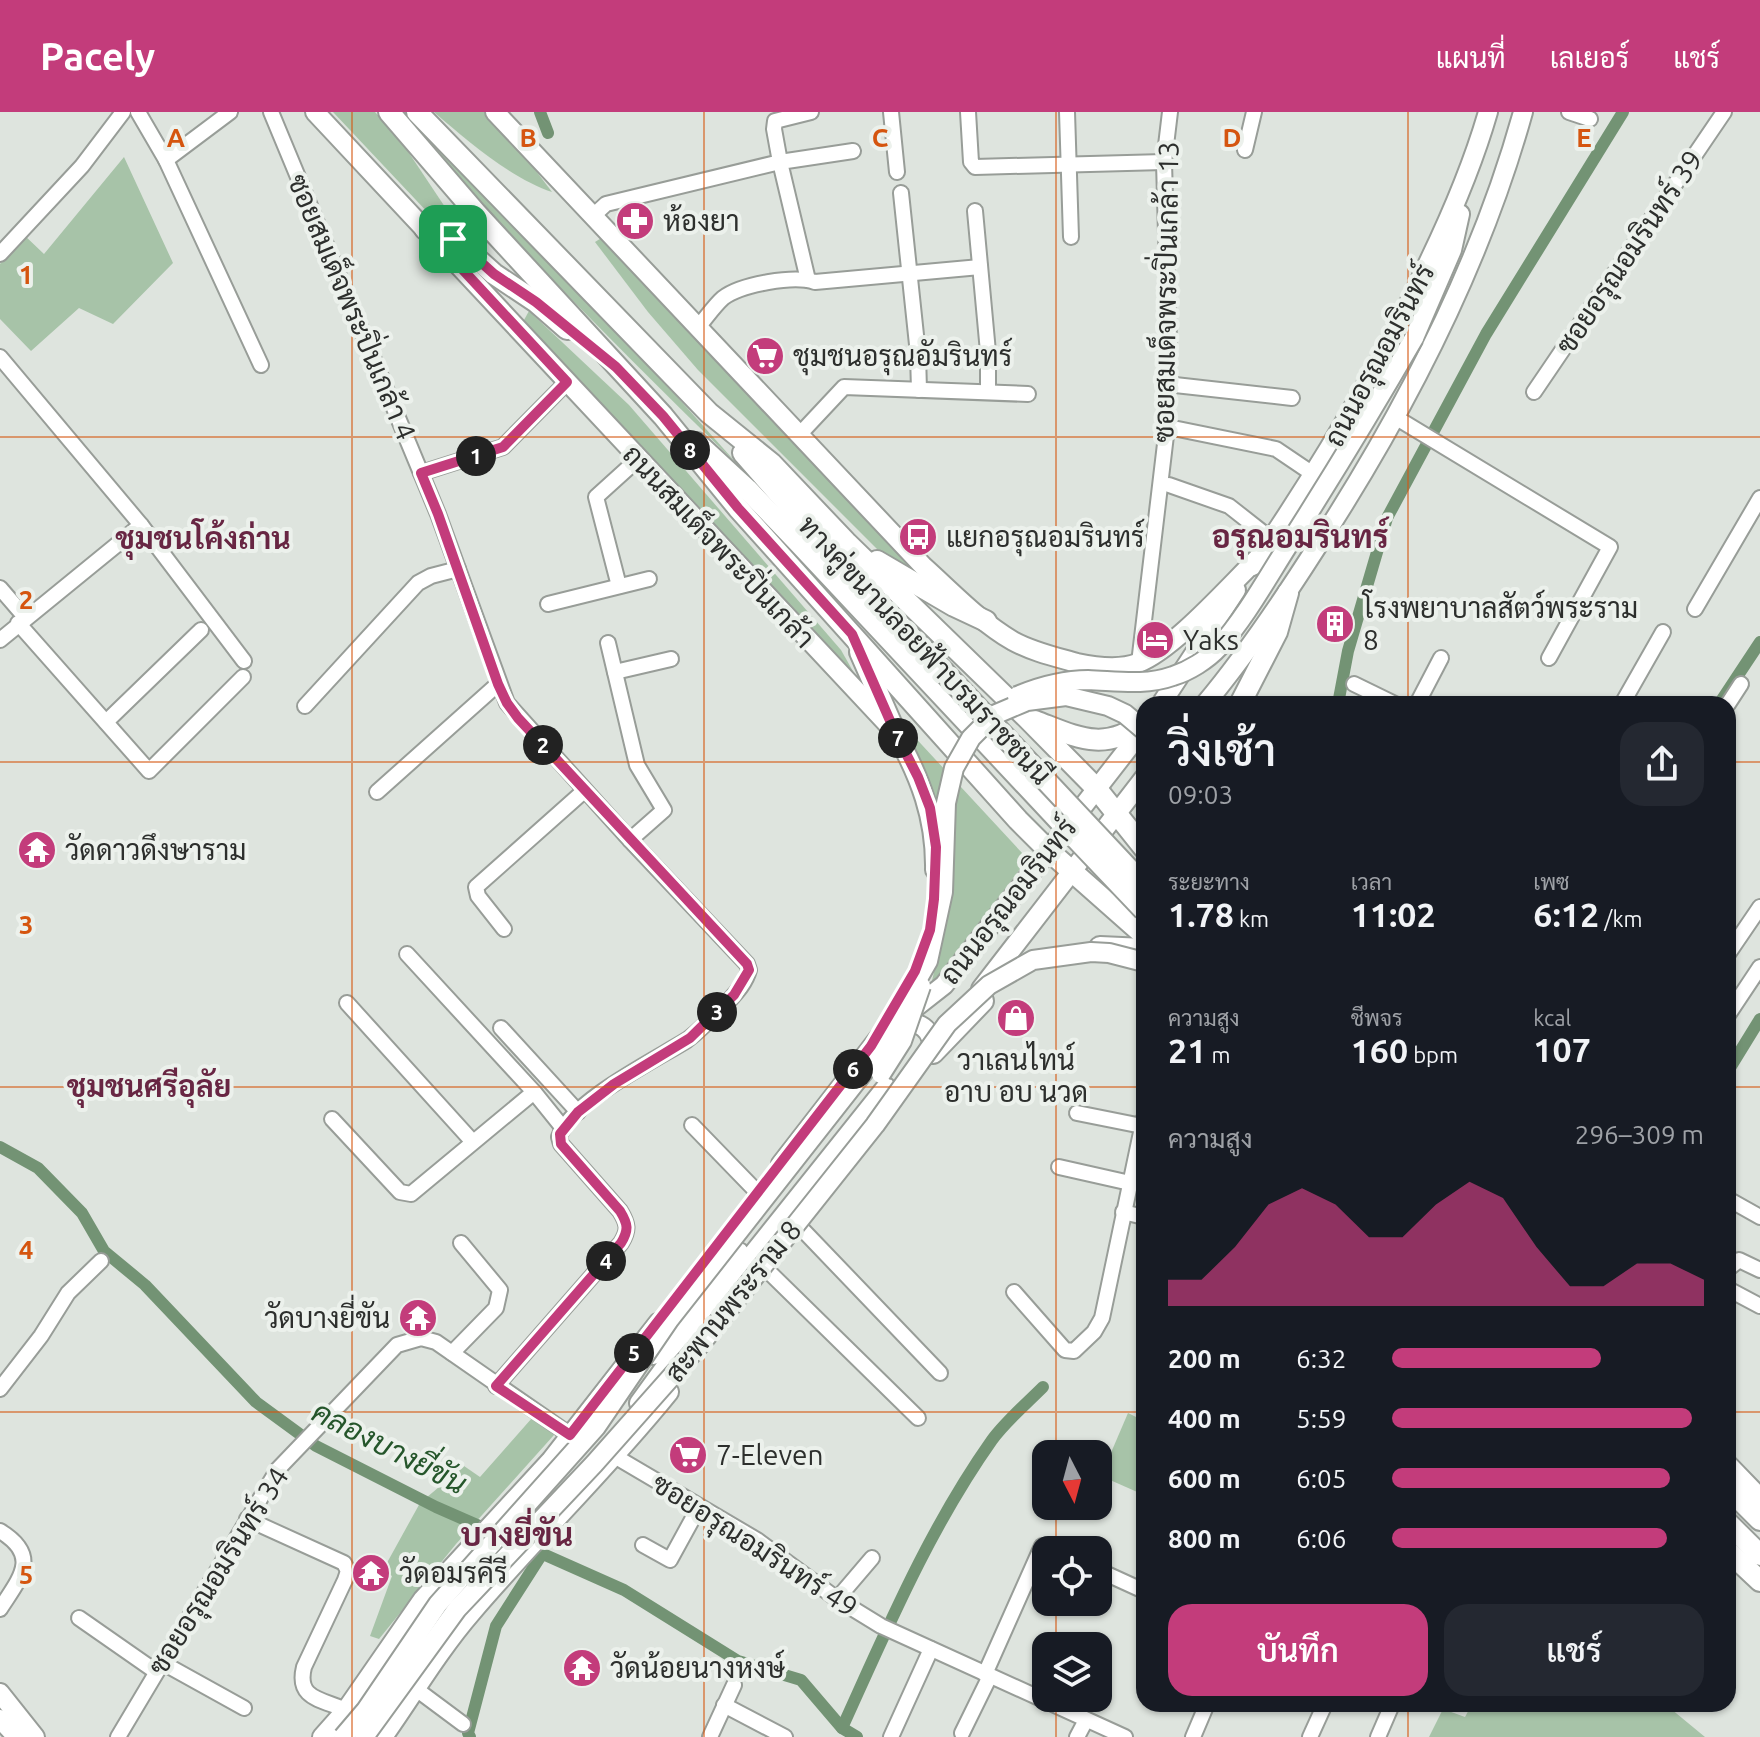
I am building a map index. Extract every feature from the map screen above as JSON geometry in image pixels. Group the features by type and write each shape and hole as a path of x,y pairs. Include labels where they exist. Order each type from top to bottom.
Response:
{"main road":[{"name":"ถนนสมเด็จพระปิ่นเกล้า","path":"315,112 895,732 930,808 936,847 934,899 930,930 915,971 871,1046"},
{"name":"ถนนสมเด็จพระปิ่นเกล้า","path":"389,112 476,213 663,416 738,508 1018,820 1070,871 1136,928"},
{"path":"417,112 709,413 771,463 846,542 1027,718 1096,788 1136,838"},
{"path":"495,112 923,566 1012,640 1051,656 1087,665 1124,667 1139,663 1169,644 1258,558"},
{"name":"ถนนอรุณอมรินทร์","path":"1166,696 1313,474 1396,333 1467,180 1488,112"},
{"name":"ถนนอรุณอมรินทร์","path":"1211,696 1288,593 1345,504 1395,417 1472,260 1523,112"},
{"path":"994,715 1014,697 1043,685 1065,681 1158,681 1186,671 1210,655 1228,635 1344,459 1414,338 1452,250 1467,180"},
{"path":"425,229 464,247 494,274 536,302 616,367"},
{"name":"ทางคู่ขนานลอยฟ้าบรมราชชนนี","path":"709,413 1136,901"},
{"name":"ทางคู่ขนานลอยฟ้าบรมราชชนนี","path":"663,416 747,489 1136,877"},
{"path":"846,542 954,606 986,621"},
{"path":"1244,696 1277,632 1288,593"},
{"path":"852,634 895,732"},
{"name":"สะพานพระราม 8","path":"343,1737 366,1710 438,1604 596,1427 669,1320 866,1069 928,961 943,892 946,803 954,768 971,738 994,715 1027,701 1066,696 1108,706 1136,723"},
{"path":"1027,718 1065,733 1102,741 1119,738 1136,727"},
{"name":"ถนนอรุณอมรินทร์","path":"322,1737 346,1710 423,1599 551,1460 871,1046 944,985 1136,739"},
{"name":"ถนนอรุณอมรินทร์","path":"383,1737 471,1613 548,1526 616,1457 877,1130 1070,871 1136,788"},
{"path":"933,1053 998,987 1032,964 1069,950 1092,947 1136,949"},
{"name":"สะพานพระราม 8","path":"364,1737 457,1609 594,1464 704,1340 875,1125 947,1024 989,985 1033,960 1091,952 1136,960"},
{"path":"575,1498 684,1330 881,1074 902,1041 928,961"},
{"path":"895,1024 909,1021 925,1028 933,1038 933,1053"},
{"path":"551,1460 684,1330 918,1049 947,1024"},
{"path":"1736,1474 1760,1499"},
{"path":"1736,1496 1760,1520"},
{"path":"1736,1507 1760,1531"},
{"path":"1736,1531 1760,1555"},
{"path":"1736,1539 1760,1564"},
{"path":"1736,1558 1760,1581"},
{"path":"1736,1559 1760,1587"},
{"path":"0,1693 35,1737"},
{"path":"0,1719 17,1737"}],"street":[{"path":"0,254 82,166 123,112"},
{"path":"138,112 166,160 261,365"},
{"path":"166,160 230,112"},
{"name":"ซอยสมเด็จพระปิ่นเกล้า 4","path":"271,112 421,473 507,703 584,791 747,964 749,970 734,995 690,1038 614,1084 578,1112"},
{"path":"808,280 774,129 775,121 811,112"},
{"path":"891,112 897,172"},
{"path":"968,112 972,165 1164,162"},
{"path":"1067,112 1071,237"},
{"name":"ซอยสมเด็จพระปิ่นเกล้า 13","path":"1139,663 1167,427 1169,341 1164,162 1170,112"},
{"path":"1245,150 1254,112"},
{"path":"1569,112 1590,119"},
{"name":"ซอยอรุณอมรินทร์ 39","path":"1534,392 1724,112"},
{"path":"593,216 606,204 780,162 853,151"},
{"path":"901,193 919,390"},
{"path":"975,211 988,352 988,392"},
{"path":"698,327 723,298 735,291 790,278 815,282 980,267"},
{"path":"0,357 141,525 244,661"},
{"path":"421,473 503,447 567,382"},
{"path":"1166,384 1292,398"},
{"path":"799,435 844,387 1028,394"},
{"path":"1395,417 1610,547 1549,658"},
{"path":"1178,429 1276,449 1313,474"},
{"path":"619,586 596,497 638,459"},
{"path":"1169,485 1229,506 1271,539"},
{"path":"1695,609 1760,498"},
{"path":"0,640 141,525"},
{"path":"305,706 418,583 458,569"},
{"path":"548,604 649,579"},
{"path":"0,588 21,620 149,771 243,677"},
{"path":"106,722 201,630"},
{"path":"1627,696 1663,632"},
{"path":"608,643 637,765 664,810 630,840"},
{"path":"1421,696 1441,658"},
{"path":"615,672 671,659"},
{"path":"377,792 498,684"},
{"path":"1354,684 1379,696"},
{"path":"1733,696 1741,684"},
{"path":"504,929 478,896 476,887 584,791"},
{"path":"1736,942 1760,907"},
{"path":"407,954 534,1092 563,1128"},
{"path":"1736,1003 1760,967"},
{"path":"347,1003 472,1141"},
{"path":"496,1386 621,1243 627,1230 627,1223 620,1211 561,1144 559,1137 563,1128 578,1112 501,1028"},
{"path":"332,1119 400,1192 411,1194 534,1092"},
{"path":"1077,1113 1136,1121"},
{"path":"692,1125 758,1193"},
{"path":"1014,1292 1069,1352 1094,1332 1102,1318 1136,1155"},
{"path":"1059,1167 1130,1183"},
{"path":"1736,1204 1760,1217"},
{"path":"1123,1212 1136,1215"},
{"path":"800,1227 940,1373"},
{"path":"461,1243 500,1290 496,1308 452,1353 570,1435"},
{"path":"1736,1262 1739,1260 1760,1270"},
{"path":"0,1389 41,1336 68,1293 101,1261"},
{"path":"766,1269 918,1418"},
{"path":"1736,1293 1760,1306"},
{"name":"ซอยอรุณอมรินทร์ 34","path":"118,1737 278,1469 397,1345 421,1338 436,1342 452,1353"},
{"name":"ซอยอรุณอมรินทร์ 49","path":"616,1457 767,1548 837,1599 888,1630 1125,1737"},
{"path":"643,1545 670,1560 699,1507"},
{"path":"247,1519 344,1563 348,1571 345,1580 304,1667 301,1681 309,1694 346,1710"},
{"path":"0,1531 19,1546 24,1564 22,1576 0,1609"},
{"path":"837,1599 872,1558"},
{"path":"962,1733 1032,1569"},
{"path":"1112,1576 1136,1587"},
{"path":"79,1618 158,1667 244,1708"},
{"path":"891,1737 931,1649"},
{"path":"710,1737 734,1685"},
{"path":"416,1689 463,1724"},
{"path":"724,1705 785,1737"},
{"path":"1193,1737 1204,1712"},
{"path":"1310,1737 1321,1712"},
{"path":"1378,1737 1389,1712"},
{"path":"1077,1737 1086,1720"}],"green space":[{"path":"333,112 375,112 399,138 459,228 448,234"},
{"path":"434,112 484,112 518,147 552,192 506,168"},
{"path":"436,143 647,363 739,466 469,192 432,152"},
{"path":"124,157 173,263 113,324 79,308 31,351 0,319 0,264 23,234 44,254"},
{"path":"603,237 926,581 877,549 698,370 648,312 595,242"},
{"path":"529,311 629,405 841,650 858,680 595,403 524,320"},
{"path":"897,718 1023,854 1023,865 930,989 943,934 949,848 934,796"},
{"path":"1128,1413 1136,1417 1136,1491 1112,1481 1112,1450"},
{"path":"532,1418 554,1435 456,1544 379,1639 370,1636 392,1576 383,1570 420,1503 464,1466 480,1477"},
{"path":"1442,1712 1465,1717 1468,1712 1675,1712 1705,1737 1429,1737"}],"waterway":[{"path":"540,112 548,133"},
{"path":"1340,696 1348,651 1387,518 1486,334 1623,112"},
{"path":"1724,696 1760,642"},
{"path":"1736,1058 1760,1019"},
{"name":"คลองบางยี่ขัน","path":"0,1147 38,1168 82,1213 104,1251 145,1285 256,1402 316,1446 436,1507 493,1532"},
{"path":"842,1728 910,1580 948,1509 992,1440 1043,1387"},
{"name":"คลองบางยี่ขัน","path":"525,1546 624,1590 738,1661 801,1680 842,1728 857,1737"},
{"path":"470,1737 468,1733 496,1626 542,1554"}],"place":[{"name":"ห้องยา","path":"635,221"},
{"name":"ชุมชนอรุณอัมรินทร์","path":"765,356"},
{"name":"แยกอรุณอมรินทร์","path":"918,537"},
{"name":"โรงพยาบาลสัตว์พระราม 8","path":"1335,624"},
{"name":"Yaks","path":"1155,640"},
{"name":"วัดดาวดึงษาราม","path":"37,850"},
{"name":"วาเลนไทน์ อาบ อบ นวด","path":"1016,1018"},
{"name":"วัดบางยี่ขัน","path":"418,1318"},
{"name":"7-Eleven","path":"688,1455"},
{"name":"วัดอมรคีรี","path":"371,1573"},
{"name":"วัดน้อยนางหงษ์","path":"582,1668"}],"district":[{"name":"อรุณอมรินทร์","path":"1300,537"},
{"name":"ชุมชนโค้งถ่าน","path":"203,539"},
{"name":"ชุมชนศรีอุลัย","path":"149,1087"},
{"name":"บางยี่ขัน","path":"517,1535"}],"route":[{"path":"425,229 453,239 505,283 536,302 616,367 663,416 738,508 852,634 918,777 930,808 936,847 930,930 915,971 871,1046 570,1435 496,1386 621,1243 627,1230 627,1223 620,1211 561,1144 560,1134 578,1112 614,1084 690,1038 734,995 749,970 747,964 518,718 498,684 421,473 503,447 567,382 425,229"}]}
